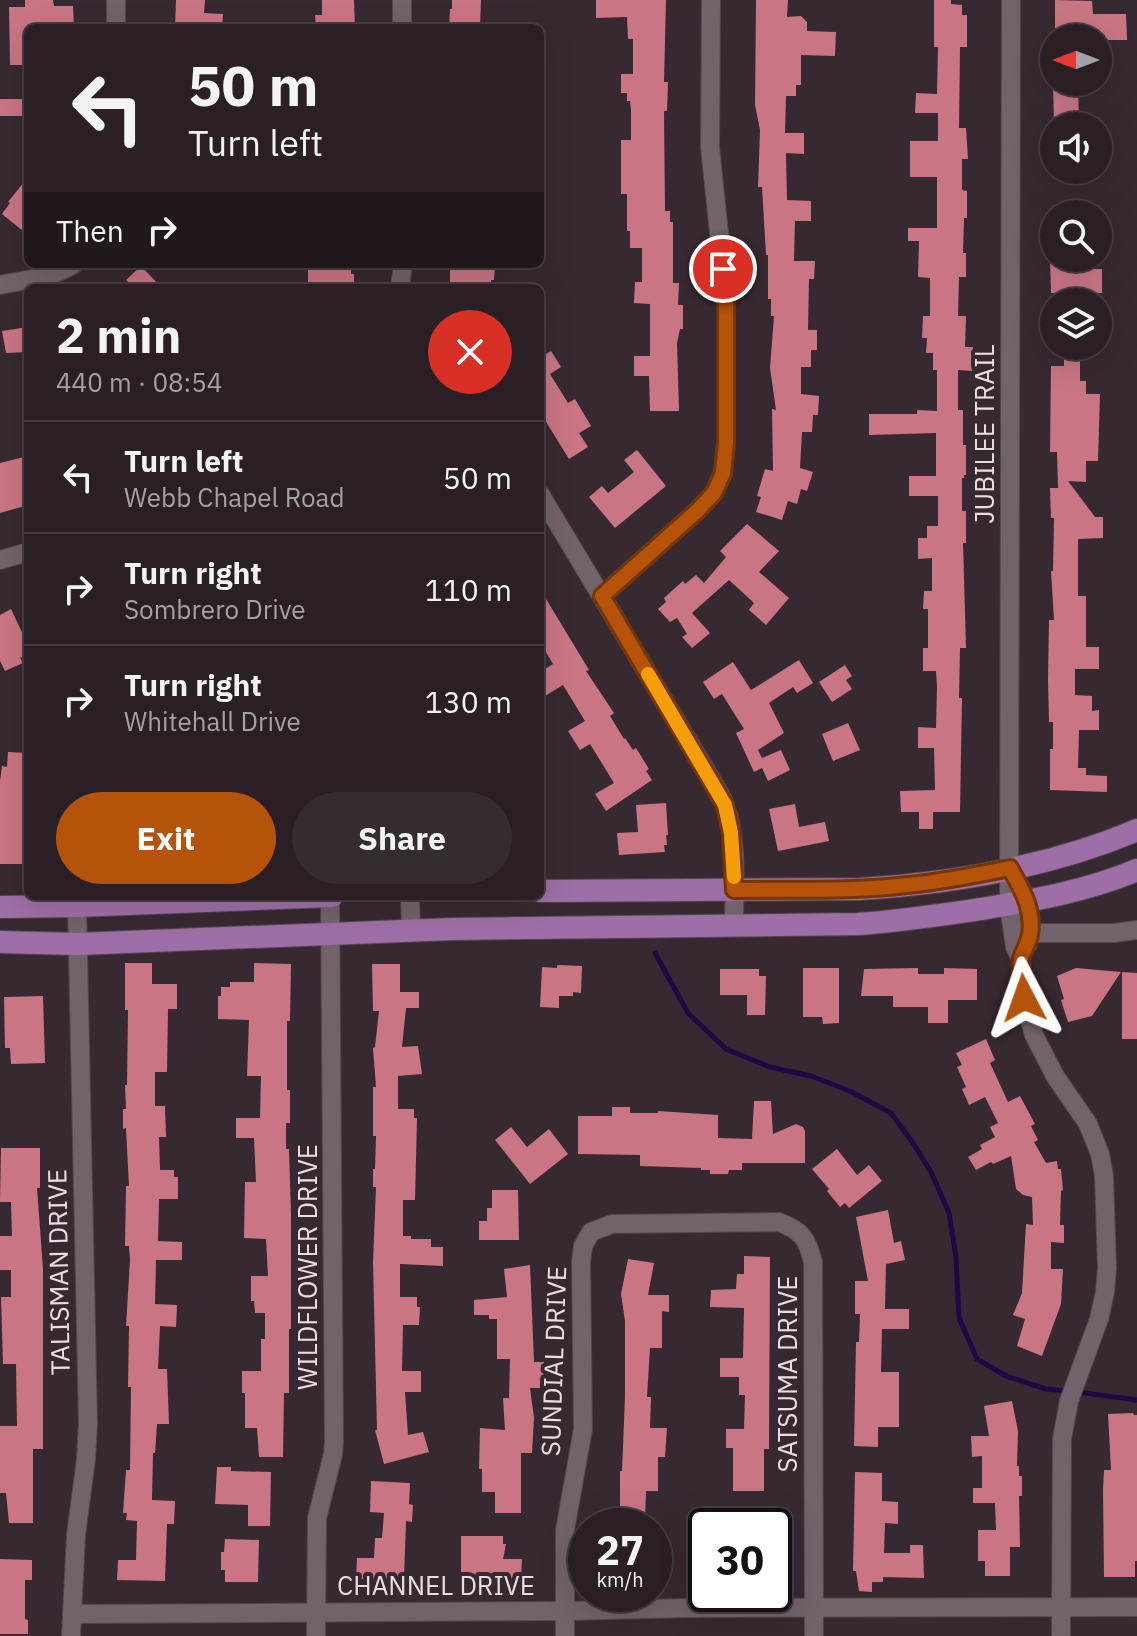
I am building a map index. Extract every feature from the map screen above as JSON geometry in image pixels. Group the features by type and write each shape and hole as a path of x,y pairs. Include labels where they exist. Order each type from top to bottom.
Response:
{"main road":[{"path":"544,891 906,886 962,878 1065,855 1137,830"},
{"path":"0,942 77,944 411,931 858,924 903,921 1018,903 1105,883 1137,870"},
{"path":"0,907 229,900"}],"street":[{"path":"116,0 116,24"},
{"path":"402,0 402,24"},
{"path":"602,596 697,511 714,493 723,473 726,443 726,300 710,147 711,0"},
{"name":"JUBILEE TRAIL","path":"1011,0 1009,819 1010,868 1018,903"},
{"path":"0,285 39,278 68,268"},
{"path":"544,501 725,805 732,844 734,924"},
{"path":"0,560 24,553"},
{"name":"WILDFLOWER DRIVE","path":"316,1636 317,1518 334,1441 331,900"},
{"path":"410,900 411,931"},
{"path":"1018,903 1031,917 1027,947 1021,959"},
{"path":"1018,903 1015,947 1021,959 1024,998 1034,1035 1055,1076 1088,1124 1100,1154 1104,1176 1105,1292 1099,1319 1072,1393 1062,1439 1061,1636"},
{"name":"TALISMAN DRIVE","path":"71,1636 76,1535 88,1423 77,906"},
{"path":"1030,933 1137,930"},
{"name":"SATSUMA DRIVE","path":"591,1232 612,1224 779,1222 796,1228 808,1243 813,1262 814,1636"},
{"name":"SUNDIAL DRIVE","path":"565,1636 565,1530 583,1429 581,1262 583,1246 591,1232"},
{"name":"CHANNEL DRIVE","path":"72,1614 1137,1607"}],"building":[{"path":"25,0 53,0 54,6 73,6 74,24 24,24 24,65 10,65 9,7 25,7"},
{"path":"176,0 205,0 204,13 223,14 222,24 175,24"},
{"path":"322,0 354,0 355,24 316,24 315,15 322,15"},
{"path":"452,0 481,0 480,24 449,24"},
{"path":"596,0 666,0 665,211 670,211 670,222 673,222 673,283 679,283 678,305 683,305 683,329 680,329 677,343 679,411 650,411 649,376 634,376 634,356 650,356 650,304 634,303 635,282 642,282 642,248 630,248 627,194 621,194 621,140 631,140 631,110 627,93 621,93 621,74 633,74 633,39 628,39 627,17 596,18"},
{"path":"756,0 788,0 787,17 801,16 807,22 807,31 836,32 835,56 801,55 801,85 796,85 796,96 786,96 785,133 804,133 804,154 786,153 787,200 811,201 811,221 795,221 794,261 815,261 814,279 809,279 808,330 817,330 817,350 811,350 811,367 801,367 801,394 819,396 818,415 813,415 812,432 802,432 800,468 813,472 807,491 801,489 797,504 788,501 782,520 756,512 765,469 773,471 772,409 776,410 770,368 774,316 771,316 771,299 768,299 762,187 758,187 760,130 755,105"},
{"path":"934,0 951,0 951,4 962,5 962,15 967,15 967,47 960,47 959,128 966,128 968,159 962,159 962,190 967,191 963,253 966,253 966,277 959,277 958,316 966,316 965,347 973,347 972,371 958,370 958,410 963,410 963,445 966,445 966,475 962,478 962,511 966,511 966,543 963,543 966,648 960,648 960,812 933,812 933,829 919,829 919,812 901,812 900,791 935,790 934,748 918,748 918,727 936,728 937,686 936,671 923,671 923,648 928,648 928,609 923,609 924,591 932,591 932,558 918,559 918,538 927,538 927,526 938,526 938,496 909,496 909,476 936,476 936,433 869,435 869,414 937,411 937,370 933,370 933,353 926,353 927,338 922,338 923,316 930,316 930,278 918,277 919,241 908,241 908,228 937,228 937,177 910,177 910,141 938,141 938,113 915,113 916,93 937,94 938,47 934,47"},
{"path":"1055,0 1092,1 1093,14 1126,14 1127,40 1112,40 1112,24 1055,24"},
{"path":"1053,96 1078,96 1079,112 1054,112"},
{"path":"0,99 22,99 22,116 0,116"},
{"path":"24,182 24,232 2,214"},
{"path":"143,268 158,284 130,284 126,280"},
{"path":"308,268 351,268 351,274 354,274 354,284 308,284"},
{"path":"450,268 495,268 491,284 450,284"},
{"path":"1050,272 1102,272 1102,288 1051,288"},
{"path":"24,328 24,352 6,353 2,331"},
{"path":"551,351 561,367 550,374 568,403 575,399 591,426 579,433 588,447 569,459 544,418 544,355"},
{"path":"1064,360 1080,360 1080,381 1086,381 1086,394 1100,394 1098,461 1086,461 1086,482 1068,481 1095,517 1103,517 1103,538 1078,539 1078,596 1086,596 1086,647 1099,647 1099,669 1075,669 1075,695 1092,696 1092,711 1099,710 1099,730 1079,730 1078,768 1086,768 1086,775 1107,776 1107,792 1050,790 1053,722 1049,722 1048,680 1049,620 1054,620 1051,571 1054,518 1051,518 1050,488 1058,488 1057,452 1050,452 1051,366 1064,366"},
{"path":"637,450 666,486 615,528 589,497 602,486 608,493 634,472 624,460"},
{"path":"24,457 24,506 0,513 0,463"},
{"path":"747,524 779,551 759,572 789,598 766,625 749,610 754,603 729,580 692,613 710,633 692,648 682,637 687,634 677,618 670,622 658,609 666,602 664,598 683,581 685,584 696,575 704,583 726,557 720,551"},
{"path":"544,596 589,670 586,671 614,713 610,716 649,769 646,771 652,780 606,811 595,794 614,783 590,744 580,750 568,731 585,721 563,685 544,694 544,670 553,664 544,649"},
{"path":"11,609 24,637 24,656 20,658 23,663 5,671 0,661 0,615"},
{"path":"799,660 813,683 797,693 793,687 769,703 784,733 758,750 762,758 781,750 790,770 768,781 762,768 754,772 736,733 744,729 722,694 714,699 703,682 733,662 751,690"},
{"path":"845,665 852,676 846,680 852,689 832,702 819,682"},
{"path":"848,723 860,750 833,761 822,734"},
{"path":"8,752 24,753 24,864 0,864 0,781 2,766 7,767"},
{"path":"666,803 668,835 665,852 619,855 617,833 638,832 636,805"},
{"path":"795,804 799,827 825,822 829,841 778,851 769,809"},
{"path":"125,963 152,963 152,984 177,984 177,1009 168,1009 167,1072 155,1072 155,1106 165,1106 166,1137 159,1137 160,1170 174,1170 174,1177 178,1177 178,1199 159,1199 158,1241 182,1242 182,1260 156,1260 155,1304 177,1305 176,1327 160,1326 158,1369 167,1369 169,1424 157,1424 153,1453 152,1500 175,1501 174,1524 167,1524 165,1581 117,1580 118,1560 136,1560 137,1521 126,1520 127,1513 123,1513 126,1470 130,1470 131,1387 128,1387 129,1326 126,1326 130,1260 129,1246 125,1246 126,1186 129,1186 126,1128 123,1129 128,1010 125,1010"},
{"path":"254,963 291,964 290,1021 287,1021 290,1123 286,1123 286,1149 289,1149 291,1214 291,1329 289,1393 284,1393 283,1457 259,1457 257,1428 245,1428 245,1393 242,1393 242,1371 261,1371 261,1339 265,1339 265,1313 255,1313 254,1301 251,1301 251,1276 268,1276 266,1239 244,1238 245,1182 256,1182 254,1138 236,1138 236,1118 260,1118 261,1076 247,1076 249,1020 218,1019 221,987 230,987 230,982 254,982"},
{"path":"372,964 400,964 400,992 419,992 419,1008 406,1008 402,1047 418,1046 422,1074 398,1076 398,1109 414,1109 414,1118 417,1118 415,1200 403,1200 403,1236 431,1239 431,1247 443,1247 443,1266 400,1264 400,1297 417,1297 417,1307 420,1307 419,1325 403,1325 402,1371 421,1371 421,1392 405,1392 408,1435 423,1432 429,1452 384,1464 375,1430 373,1262 376,1187 373,1187 373,1169 376,1136 373,1136 373,1087 376,1087 373,1048 379,1011 373,1011"},
{"path":"557,965 582,966 581,993 559,996 559,1008 540,1007 542,967 557,968"},
{"path":"803,968 839,968 839,1023 823,1024 822,1017 803,1017"},
{"path":"918,968 918,974 944,974 944,968 977,969 977,1000 948,1000 948,1023 928,1023 928,1007 893,1007 893,996 861,996 864,969"},
{"path":"1076,968 1121,972 1092,1016 1068,1022 1057,976"},
{"path":"720,969 759,969 759,976 766,976 765,1015 747,1015 747,995 720,995"},
{"path":"1122,972 1137,973 1137,1039 1122,1039"},
{"path":"43,996 45,1063 11,1064 10,1048 5,1048 4,997"},
{"path":"986,1039 995,1060 990,1063 1008,1102 1020,1096 1035,1124 1031,1126 1038,1140 1034,1142 1046,1163 1057,1161 1058,1169 1061,1169 1060,1225 1064,1225 1064,1243 1051,1242 1051,1269 1063,1269 1061,1304 1042,1356 1017,1346 1025,1319 1013,1315 1022,1293 1026,1224 1033,1225 1032,1197 1016,1189 1011,1156 976,1170 968,1157 982,1149 980,1145 995,1137 990,1127 998,1123 985,1097 969,1105 962,1089 966,1087 957,1067 962,1065 956,1053"},
{"path":"754,1101 771,1101 773,1134 796,1124 803,1127 805,1163 742,1163 742,1170 710,1174 710,1170 701,1168 640,1166 640,1155 578,1154 578,1116 612,1116 612,1107 630,1107 630,1113 658,1111 718,1115 718,1138 752,1139"},
{"path":"511,1127 527,1147 549,1129 568,1154 530,1184 495,1140"},
{"path":"1,1148 40,1148 40,1188 37,1188 43,1269 43,1449 33,1449 33,1523 9,1523 6,1493 0,1493 0,1426 17,1426 16,1364 3,1364 1,1297 11,1297 11,1270 0,1270 0,1236 12,1236 11,1202 0,1202"},
{"path":"837,1149 857,1175 869,1165 882,1181 849,1208 845,1203 840,1207 812,1169"},
{"path":"492,1190 518,1190 519,1240 479,1240 479,1221 487,1221 487,1208 492,1208"},
{"path":"888,1210 894,1243 901,1241 905,1260 886,1264 885,1309 909,1309 909,1329 882,1329 881,1372 899,1372 899,1427 878,1427 878,1447 854,1446 856,1342 859,1342 860,1314 855,1314 855,1281 868,1281 856,1217"},
{"path":"744,1256 770,1257 769,1449 764,1449 764,1491 733,1491 733,1448 726,1448 726,1429 744,1429 745,1395 739,1395 739,1377 720,1377 720,1358 743,1358 744,1308 710,1307 711,1290 736,1289 737,1274 744,1274"},
{"path":"628,1259 654,1263 648,1295 669,1295 669,1312 662,1311 662,1348 650,1348 647,1397 651,1397 650,1428 667,1428 665,1457 658,1457 658,1491 646,1491 645,1508 620,1508 625,1397 625,1321 621,1294"},
{"path":"530,1265 534,1362 544,1362 544,1388 530,1388 534,1418 532,1453 521,1453 521,1513 495,1513 495,1492 482,1492 480,1428 505,1430 503,1398 509,1398 510,1359 497,1359 497,1319 489,1319 489,1315 474,1315 474,1300 507,1297 504,1269"},
{"path":"1012,1401 1018,1431 1017,1466 1019,1476 1022,1476 1022,1496 1019,1496 1020,1547 1010,1547 1010,1576 985,1576 985,1561 978,1561 978,1530 996,1530 995,1503 973,1503 973,1488 982,1488 982,1456 972,1457 971,1436 989,1436 984,1406"},
{"path":"1108,1414 1137,1415 1135,1577 1104,1577 1104,1470 1111,1470"},
{"path":"217,1467 231,1467 231,1471 271,1472 270,1526 248,1526 248,1505 215,1504"},
{"path":"855,1472 882,1473 882,1501 898,1502 898,1524 885,1523 884,1553 910,1553 910,1545 923,1545 924,1578 883,1577 883,1582 872,1582 872,1592 859,1591 856,1571 853,1571"},
{"path":"371,1481 410,1483 412,1522 406,1521 404,1579 356,1579 357,1558 374,1558 375,1538 382,1538 384,1513 370,1512"},
{"path":"461,1536 503,1536 503,1544 506,1544 503,1559 522,1559 521,1580 461,1578"},
{"path":"225,1539 259,1540 258,1582 225,1582 221,1552 224,1552"},
{"path":"0,1559 32,1560 32,1580 25,1580 28,1634 0,1634"}],"waterway":[{"path":"655,953 688,1013 726,1049 770,1067 811,1076 852,1092 891,1113 931,1172 949,1213 956,1257 959,1318 977,1359 1006,1376 1046,1389 1068,1391"},
{"path":"1078,1392 1137,1400"}],"slow traffic":[{"path":"648,674 725,805 731,833 734,877"}],"route":[{"path":"723,269 726,300 726,443 723,473 714,493 697,511 602,596 725,805 731,833 734,890 906,886 1010,868 1028,901 1031,917 1027,947 1021,959 1024,998"}]}
